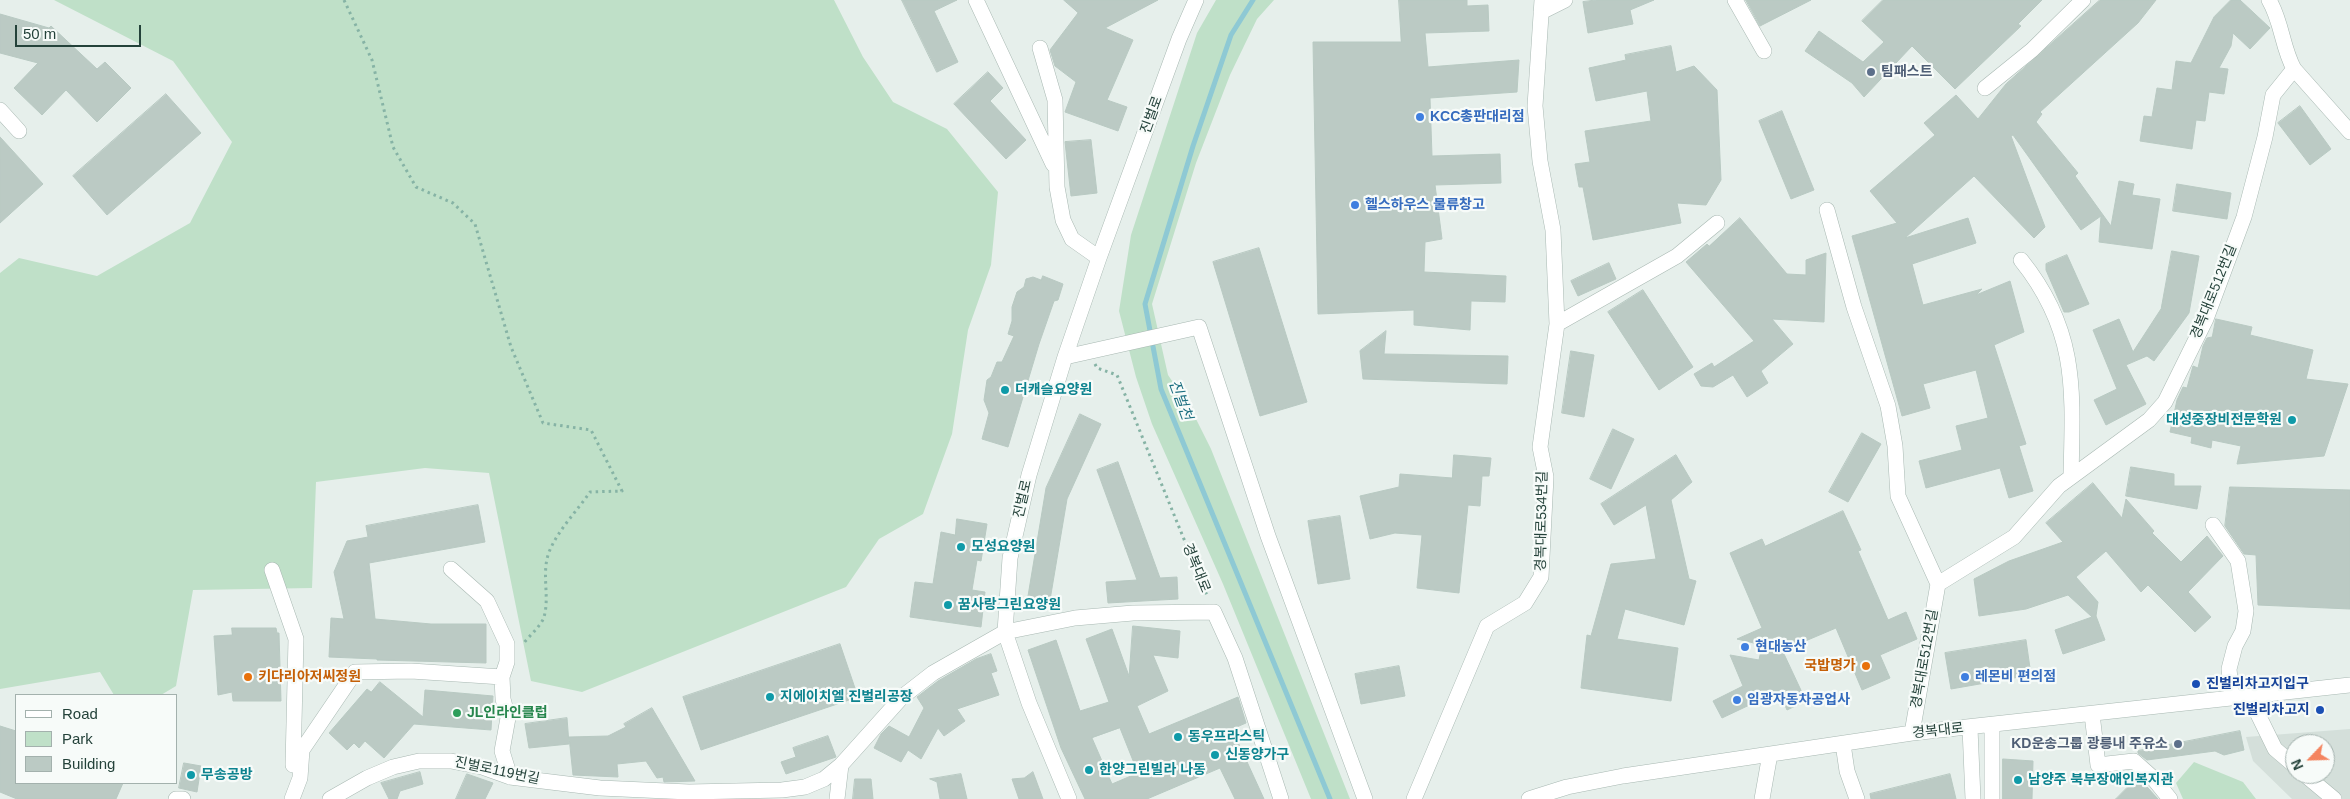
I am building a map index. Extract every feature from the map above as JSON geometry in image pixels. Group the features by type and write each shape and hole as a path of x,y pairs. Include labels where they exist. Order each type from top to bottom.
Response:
{"street":[{"path":"976,0 1057,171"},
{"name":"진벌로","path":"1069,799 1029,703 1005,632 1012,549 1029,475 1065,358 1099,258 1179,39 1196,0"},
{"name":"경복대로534번길","path":"1414,799 1487,626 1525,603 1541,577 1546,477 1540,447 1558,324 1553,230 1540,161 1535,106 1541,6 1565,0"},
{"path":"1735,0 1764,51"},
{"path":"1985,88 2032,50 2083,0"},
{"path":"2269,0 2278,16 2286,53 2294,69 2350,132"},
{"path":"1040,48 1055,100 1057,171 1063,220 1072,239 1099,258"},
{"name":"경복대로512번길","path":"1912,733 1938,584 2014,537 2059,486 2149,420 2165,402 2206,319 2244,217 2265,137 2273,95 2294,69"},
{"path":"0,110 19,131"},
{"path":"1827,210 1854,307 1888,406 1895,446 1898,496 1938,584"},
{"path":"1558,324 1677,256 1718,222"},
{"path":"2021,260 2039,283 2066,341 2073,390 2071,476"},
{"path":"1065,358 1199,327 1268,536 1365,799"},
{"path":"2213,524 2238,561 2244,591 2246,611 2243,631 2234,646 2229,669 2232,698"},
{"path":"452,569 487,601 507,644 507,662 502,677 503,700 508,718 502,751 510,777"},
{"path":"272,570 296,639 293,771 290,799"},
{"name":"진벌로119번길","path":"330,799 393,766 419,761 451,761 482,767 510,777 600,788 689,792 782,790 805,787 824,780 841,765 902,697 933,673 1005,632 1070,618 1160,612 1214,612"},
{"path":"1214,612 1235,658 1281,799"},
{"path":"290,799 300,778 302,750 355,672 411,672 502,677"},
{"name":"경복대로","path":"1529,799 1567,787 1623,776 1912,733 2350,685"},
{"path":"2248,696 2275,749 2285,758"},
{"path":"2092,714 2098,765 2134,761 2153,778 2170,799"},
{"path":"1992,725 1992,799"},
{"path":"1970,728 1974,799"},
{"path":"1844,744 1847,771 1857,799"},
{"path":"1762,799 1770,754"},
{"path":"836,799 841,765"},
{"path":"2316,784 2334,799"},
{"path":"176,799 183,799"}],"path":[{"path":"344,0 372,60 393,148 416,187 452,203 475,224 510,347 543,423 591,430 622,491 590,492 549,552 544,576 546,599 544,618 519,649"},
{"name":"경복대로","path":"1090,352 1097,368 1118,375 1214,612"}],"shaded area":[{"path":"2350,729 2350,799 2292,799 2253,761 2246,737 2285,734"}],"green space":[{"path":"54,0 834,0 863,57 893,102 947,129 998,192 991,265 968,330 952,434 923,514 879,539 846,587 582,692 531,681 489,473 425,468 316,482 312,588 193,590 176,686 163,694 113,694 100,672 0,689 0,273 19,258 97,276 190,223 232,142 173,61"},
{"path":"1216,0 1274,0 1257,19 1230,75 1196,163 1152,304 1168,375 1191,409 1211,449 1350,799 1311,799 1223,584 1152,424 1136,377 1119,311 1131,235 1197,33"},
{"path":"2194,762 2243,782 2256,799 2183,799 2176,783"}],"building":[{"path":"902,0 957,0 934,11 958,62 937,72"},
{"path":"1064,0 1158,0 1105,28 1133,40 1107,100 1127,107 1118,131 1065,112 1076,82 1055,66 1050,50 1078,13"},
{"path":"1399,0 1467,0 1467,6 1488,5 1489,31 1425,33 1428,67 1519,60 1517,92 1430,98 1432,156 1500,154 1501,183 1435,185 1442,239 1425,242 1424,272 1506,276 1505,302 1471,301 1470,330 1414,325 1414,310 1318,314 1313,42 1401,42"},
{"path":"1596,0 1654,0 1630,10 1633,24 1588,33 1583,2"},
{"path":"1746,0 1811,0 1760,26"},
{"path":"1883,0 2042,0 2018,24 2021,26 1955,89 1912,46 1864,97 1852,83 1805,51 1819,31 1863,62 1884,42 1862,21"},
{"path":"2100,0 2156,0 2138,23 2040,112 2042,114 2036,122 2078,173 2075,176 2111,226 2119,181 2134,184 2132,195 2160,199 2152,249 2099,242 2101,216 2081,230 2013,135 2011,136 2045,227 2034,238 1974,176 1905,238 1968,218 1976,243 1912,264 1923,305 1982,289 1976,295 2010,281 2024,332 1994,345 2026,444 2019,446 2033,491 2009,498 2000,468 1926,488 1919,461 1962,450 1956,426 1988,418 1976,370 1923,384 1930,408 1902,416 1852,236 1897,223 1870,191 1935,135 1924,123 1956,95 1978,119 2006,84"},
{"path":"2231,0 2240,0 2270,28 2250,49 2233,33 2231,46 2219,68 2228,69 2224,94 2209,92 2205,121 2196,120 2192,149 2140,141 2144,116 2152,117 2157,88 2172,90 2176,61 2191,63 2214,17"},
{"path":"0,14 49,28 51,26 97,69 105,62 131,88 97,122 66,90 42,115 14,88 38,63 0,53"},
{"path":"1671,46 1676,72 1694,66 1717,90 1721,180 1706,205 1677,203 1681,223 1593,240 1583,187 1579,187 1575,164 1590,162 1585,131 1651,121 1647,91 1596,101 1589,68 1626,60 1625,55"},
{"path":"988,72 1003,88 990,101 1026,140 1006,159 954,104"},
{"path":"166,94 201,133 107,215 73,176"},
{"path":"2300,106 2331,149 2310,165 2278,123"},
{"path":"1782,111 1814,190 1791,199 1759,121"},
{"path":"0,137 43,184 0,223"},
{"path":"1091,140 1097,193 1071,196 1065,142"},
{"path":"2177,184 2231,193 2227,219 2173,211"},
{"path":"1740,218 1787,274 1806,275 1806,260 1826,253 1824,322 1772,319 1793,344 1761,371 1768,383 1747,397 1733,375 1713,387 1701,386 1694,374 1712,363 1714,367 1754,341 1686,262 1707,244 1709,246"},
{"path":"1259,248 1307,402 1260,416 1213,262"},
{"path":"2172,251 2199,256 2189,313 2154,361 2147,356 2126,365 2146,404 2106,425 2094,400 2117,389 2093,330 2119,319 2133,352 2161,309"},
{"path":"2067,255 2089,304 2069,312 2064,312 2046,270 2046,264"},
{"path":"1609,263 1616,279 1578,296 1571,281"},
{"path":"1043,276 1063,284 1058,300 1054,301 1039,344 1008,447 982,439 989,413 984,400 987,380 991,377 997,362 1002,362 1014,336 1008,334 1012,321 1012,307 1017,292 1024,287 1026,279 1033,277 1041,280"},
{"path":"1643,290 1693,367 1659,390 1608,312"},
{"path":"2216,319 2252,327 2250,335 2313,350 2306,379 2348,384 2324,456 2237,464 2241,446 2212,440 2211,448 2191,443 2192,437 2170,432 2177,400 2183,387 2187,388 2193,366 2198,368 2203,346 2207,338 2212,337"},
{"path":"1386,331 1384,354 1508,356 1507,384 1363,379 1360,351"},
{"path":"1571,351 1594,355 1584,417 1562,413"},
{"path":"1080,414 1101,424 1067,499 1049,606 1027,602 1046,488"},
{"path":"1613,429 1634,439 1611,489 1590,479"},
{"path":"1862,433 1881,444 1848,502 1829,492"},
{"path":"1454,455 1491,458 1489,476 1482,476 1480,506 1468,505 1459,593 1417,588 1422,535 1395,533 1370,539 1360,496 1399,487 1400,474 1452,478"},
{"path":"1676,455 1692,482 1671,500 1689,579 1696,581 1684,625 1625,609 1617,639 1678,648 1671,701 1581,688 1587,635 1591,636 1611,564 1656,559 1646,505 1614,525 1601,504"},
{"path":"1118,462 1160,578 1177,577 1178,599 1108,603 1106,582 1137,580 1097,470"},
{"path":"2131,467 2174,474 2174,486 2201,486 2197,509 2126,496"},
{"path":"2093,483 2122,518 2126,499 2154,531 2152,533 2181,562 2207,536 2223,556 2188,592 2211,617 2195,632 2148,585 2141,592 2106,551 2076,577 2098,602 2096,616 2105,640 2063,654 2055,630 2092,617 2068,595 2026,609 1979,616 1974,579 2009,561 2063,542 2046,523"},
{"path":"2230,487 2350,490 2350,609 2258,605 2256,555 2244,554 2225,526"},
{"path":"478,505 485,542 369,563 375,619 431,624 486,624 486,663 329,657 331,618 344,619 334,572 347,541 368,537 366,526"},
{"path":"1843,511 1861,550 1858,551 1888,620 1906,612 1917,639 1880,655 1890,678 1862,690 1836,628 1803,642 1804,645 1784,654 1806,701 1787,710 1780,694 1761,703 1760,700 1722,718 1713,701 1743,686 1730,655 1759,660 1762,645 1737,639 1762,628 1730,553 1762,539 1765,546"},
{"path":"1340,516 1350,579 1318,584 1308,521"},
{"path":"957,519 987,524 981,561 977,560 972,590 985,592 981,627 910,617 915,582 933,584 941,532 955,535"},
{"path":"1133,626 1180,631 1178,658 1153,655 1168,691 1137,706 1149,734 1238,697 1246,723 1232,729 1264,799 1235,799 1220,768 1147,799 1085,799 1061,748 1028,650 1056,640 1080,711 1109,702 1086,639 1112,629 1129,676","holes":["1120,728 1138,773 1112,784 1092,738"]},
{"name":"키다리아저씨정원","path":"232,628 276,628 277,633 279,633 281,701 233,701 232,692 218,695 214,636 232,635"},
{"path":"2026,640 2031,675 1951,689 1945,653"},
{"name":"지에이치엘 진벌리공장","path":"840,644 858,697 701,750 683,697"},
{"path":"991,654 997,671 991,673 999,695 957,709 965,721 944,736 938,728 921,759 908,750 901,762 874,748 881,734 889,726 909,737 924,708 917,697 938,681 976,659"},
{"path":"1399,666 1405,696 1361,704 1355,674"},
{"path":"380,682 423,717 425,690 493,696 491,730 414,724 384,758 365,741 359,748 354,743 347,750 329,733 367,689 371,692"},
{"path":"652,708 695,781 664,782 663,777 657,778 646,761 617,764 618,777 573,775 569,737 608,736 626,727 624,724"},
{"path":"567,718 569,744 529,748 525,724"},
{"path":"0,726 15,731 15,784 123,784 116,799 17,799 0,792"},
{"path":"2240,731 2244,750 2224,755 2215,751 2147,760 2138,753 2138,751"},
{"path":"828,736 836,757 786,774 781,762 796,757 793,748"},
{"name":"남양주 북부장애인복지관","path":"2003,759 2033,761 2032,799 2003,799"},
{"name":"무송공방","path":"184,763 201,766 197,792 179,788"},
{"path":"420,772 423,784 400,791 397,799 389,799 381,783"},
{"path":"1033,772 1043,799 1019,799 1012,779 1024,778"},
{"path":"467,774 493,783 485,799 456,799"},
{"path":"961,774 967,799 940,799 937,782 930,779"},
{"path":"1950,774 1956,799 1871,799 1870,794"},
{"name":"남양주 북부장애인복지관","path":"2138,777 2158,799 2116,799"},
{"path":"855,779 871,779 873,799 853,799"}],"waterway":[{"name":"진벌천","path":"1253,0 1231,35 1193,146 1145,304 1161,389 1330,799"}],"place":[{"name":"팀패스트","path":"1871,72"},
{"name":"KCC총판대리점","path":"1420,117"},
{"name":"헬스하우스 물류창고","path":"1355,205"},
{"name":"더캐슬요양원","path":"1005,390"},
{"name":"대성중장비전문학원","path":"2292,420"},
{"name":"모성요양원","path":"961,547"},
{"name":"꿈사랑그린요양원","path":"948,605"},
{"name":"현대농산","path":"1745,647"},
{"name":"국밥명가","path":"1866,666"},
{"name":"키다리아저씨정원","path":"248,677"},
{"name":"레몬비 편의점","path":"1965,677"},
{"name":"진벌리차고지입구","path":"2196,684"},
{"name":"지에이치엘 진벌리공장","path":"770,697"},
{"name":"임광자동차공업사","path":"1737,700"},
{"name":"진벌리차고지","path":"2320,710"},
{"name":"JL인라인클럽","path":"457,713"},
{"name":"동우프라스틱","path":"1178,737"},
{"name":"KD운송그룹 광릉내 주유소","path":"2178,744"},
{"name":"신동양가구","path":"1215,755"},
{"name":"한양그린빌라 나동","path":"1089,770"},
{"name":"무송공방","path":"191,775"},
{"name":"남양주 북부장애인복지관","path":"2018,780"}]}
